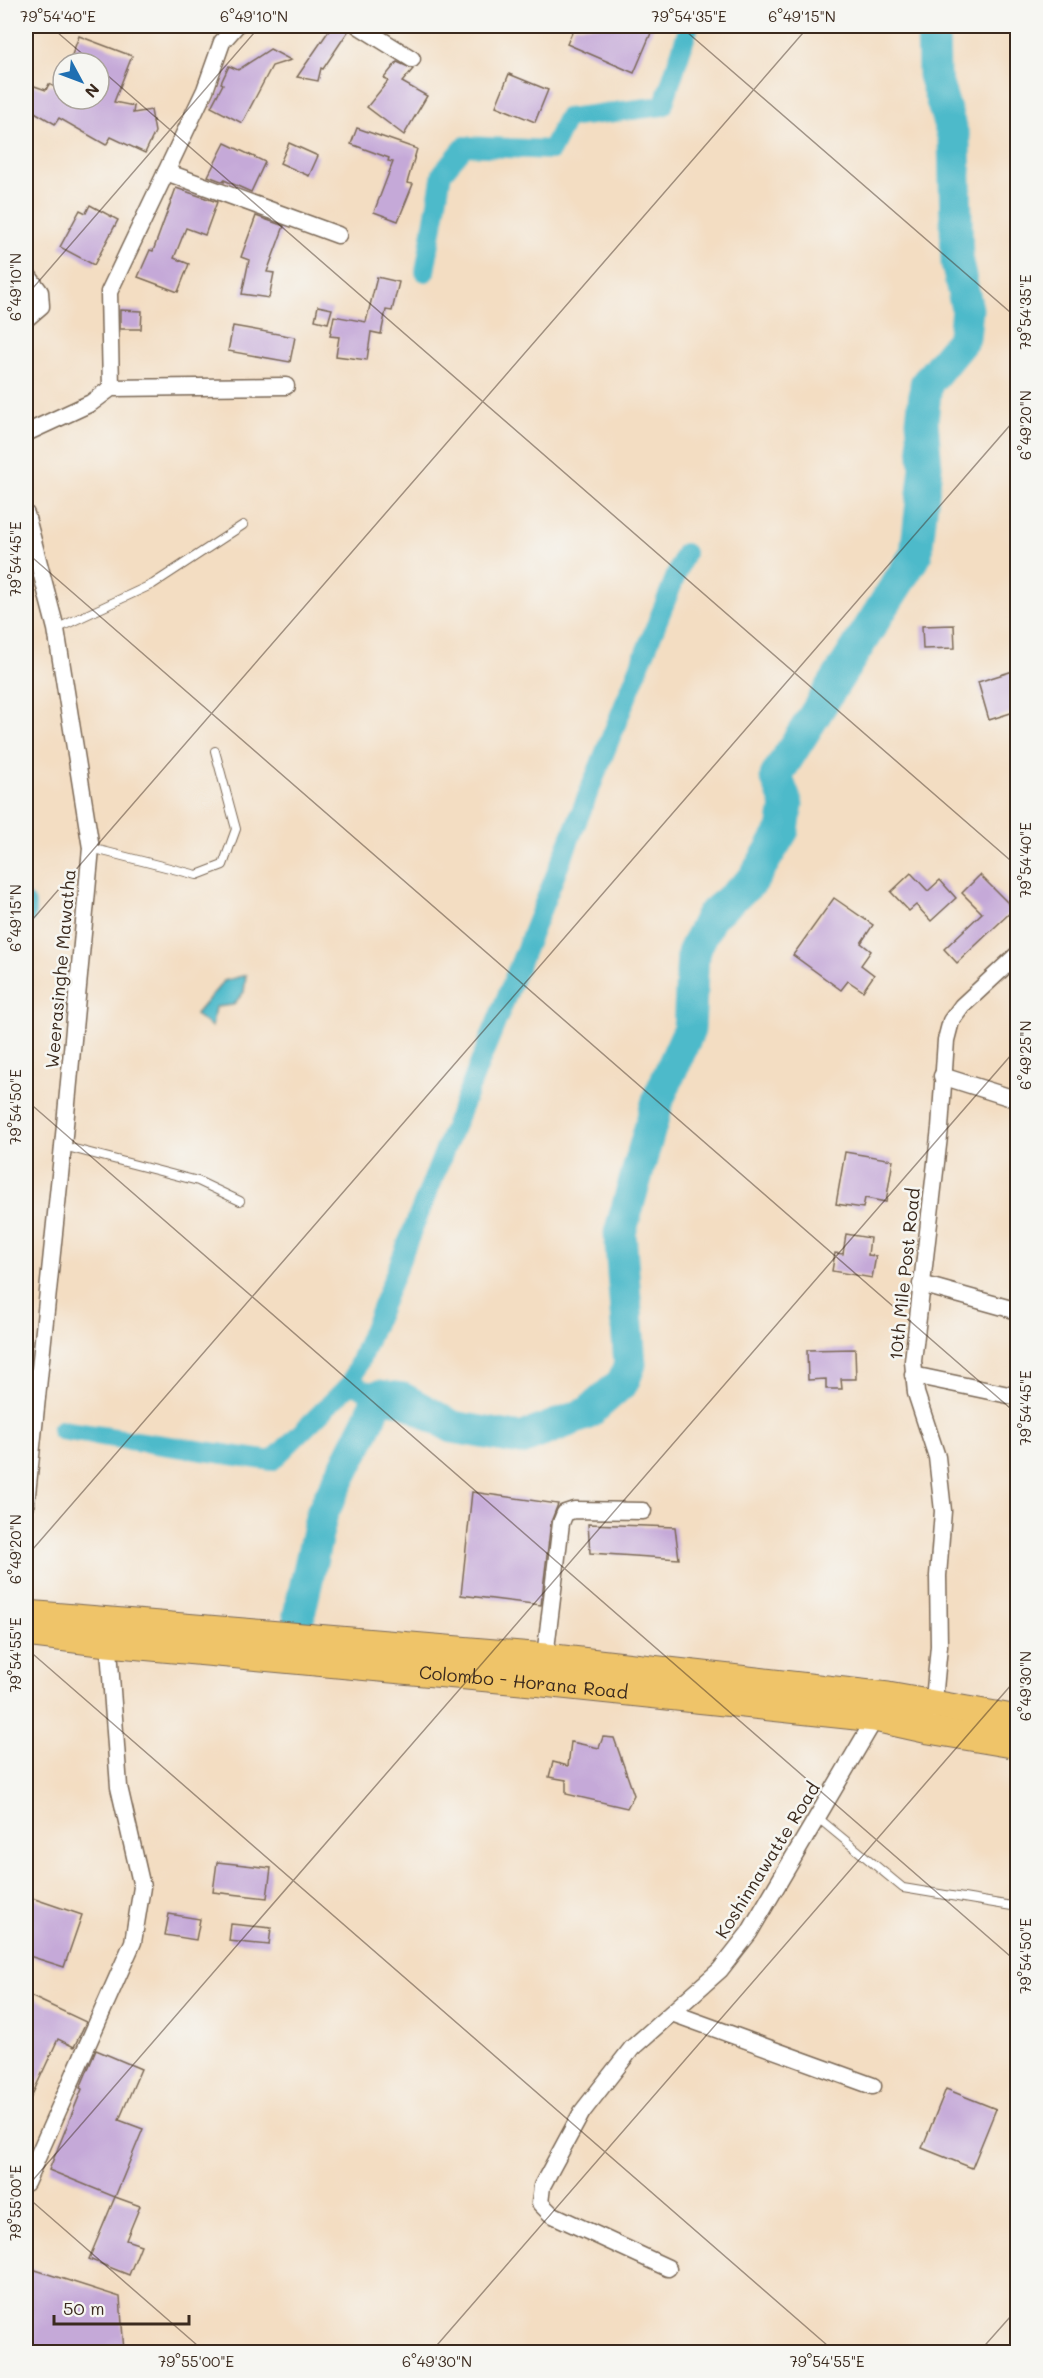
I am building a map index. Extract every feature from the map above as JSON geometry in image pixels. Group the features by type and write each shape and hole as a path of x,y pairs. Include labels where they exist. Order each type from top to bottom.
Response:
{"main road":[{"name":"Colombo - Horana Road","path":"26,1614 108,1633 543,1683 882,1707"},
{"name":"Colombo - Horana Road","path":"26,1633 108,1633 545,1657 882,1707 931,1718 1017,1745"},
{"name":"Colombo - Horana Road","path":"931,1718 1017,1719"}],"street":[{"path":"111,388 109,292 205,90 222,42 236,26"},
{"path":"359,26 412,59"},
{"path":"166,172 338,235"},
{"path":"26,273 40,292 40,306 26,319"},
{"path":"26,433 91,403 111,388 286,386"},
{"name":"Weerasinghe Mawatha","path":"26,514 57,629 91,848 26,1504"},
{"name":"10th Mile Post Road","path":"931,1718 939,1646 938,1576 943,1511 937,1457 916,1393 914,1375 921,1284 940,1128 946,1040 951,1021 962,1006 1017,954"},
{"path":"942,1076 1017,1100"},
{"path":"921,1284 1017,1311"},
{"path":"914,1375 1017,1397"},
{"path":"545,1657 561,1523 565,1513 574,1510 643,1511"},
{"path":"26,2183 133,1942 142,1887 119,1787 108,1633"},
{"name":"Koshinnawatte Road","path":"668,2268 551,2214 540,2202 539,2194 542,2186 582,2112 632,2048 720,1970 749,1933 882,1707"},
{"path":"672,2013 873,2086"}],"lane":[{"path":"57,629 153,584 243,525"},
{"path":"91,848 197,875 223,865 236,829 215,751"},
{"path":"63,1146 198,1182 240,1201"},
{"path":"817,1817 903,1888 1017,1907"}],"water":[{"path":"246,975 244,992 233,1005 215,1007 212,1027 195,1015 224,981"}],"building":[{"path":"332,26 349,26 349,30 323,69 321,68 318,81 297,77"},
{"path":"575,26 654,26 634,73 567,44"},
{"path":"79,36 132,56 114,102 134,106 133,113 151,110 155,132 145,153 111,137 106,145 59,118 55,124 26,107 26,83 46,90 49,84 51,85 51,111 111,111 111,51 73,51"},
{"path":"270,49 291,60 272,66 242,123 211,107 229,66 238,70"},
{"path":"397,62 413,69 402,82 427,96 404,135 367,107 388,81 384,78"},
{"path":"509,74 548,90 535,122 496,106"},
{"path":"357,128 417,149 407,183 413,184 398,221 374,212 393,162 388,161 389,158 351,144"},
{"path":"225,143 265,162 251,192 224,180 224,182 208,176"},
{"path":"289,143 318,156 309,176 280,163"},
{"path":"176,188 217,202 205,235 186,228 174,258 189,264 178,292 138,277 150,250 153,251"},
{"path":"90,205 118,220 94,265 60,247 80,210 86,213"},
{"path":"256,216 284,226 267,272 274,273 269,298 242,294 249,260 241,257"},
{"path":"377,277 399,282 392,311 386,310 381,334 371,332 367,360 336,356 339,337 330,336 334,316 366,322"},
{"path":"318,306 332,309 328,323 315,320"},
{"path":"120,310 142,311 141,329 120,329"},
{"path":"233,326 295,337 290,362 228,351"},
{"path":"954,625 955,648 923,649 922,626"},
{"path":"1013,671 1017,686 1017,711 989,720 978,682"},
{"path":"911,873 928,891 940,880 956,898 931,921 916,905 909,911 891,892"},
{"path":"980,875 1014,909 957,963 944,949 982,913 962,893"},
{"path":"834,898 873,925 861,943 871,951 861,965 874,975 863,991 848,981 841,990 793,955"},
{"path":"845,1152 893,1160 886,1202 865,1198 863,1208 836,1204"},
{"path":"846,1234 870,1238 868,1255 876,1256 872,1278 832,1271 835,1253 843,1254"},
{"path":"855,1349 856,1379 841,1379 842,1389 826,1389 826,1379 808,1380 807,1350"},
{"path":"472,1492 558,1504 551,1522 541,1605 461,1595"},
{"path":"588,1524 675,1527 679,1559 590,1553"},
{"path":"603,1737 614,1738 634,1795 627,1808 566,1794 566,1780 549,1777 553,1762 568,1766 571,1742 599,1748"},
{"path":"217,1862 271,1868 267,1898 213,1892"},
{"path":"26,1896 82,1915 64,1967 26,1955"},
{"path":"169,1914 200,1919 196,1940 165,1935"},
{"path":"231,1924 271,1928 269,1945 229,1941"},
{"path":"26,1994 86,2022 74,2047 58,2039 26,2108"},
{"path":"96,2050 141,2069 119,2120 143,2129 115,2197 49,2170"},
{"path":"946,2089 996,2109 972,2168 922,2148"},
{"path":"115,2197 140,2206 126,2240 141,2245 129,2275 89,2259"},
{"path":"26,2267 120,2297 124,2352 26,2352"}],"waterway":[{"path":"425,272 442,173 465,146 551,150 567,118 663,106 689,26"},
{"path":"299,1615 322,1513 371,1416 378,1396 403,1399 453,1427 521,1439 588,1413 623,1382 630,1364 620,1233 659,1097 689,1030 693,953 711,916 752,881 783,830 787,805 776,776 916,554 926,467 922,421 926,384 964,338 967,309 957,263 954,139 934,75 933,26"},
{"path":"378,1396 351,1383 685,553"},
{"path":"26,904 26,915"},
{"path":"61,1430 272,1461 351,1383"}]}
